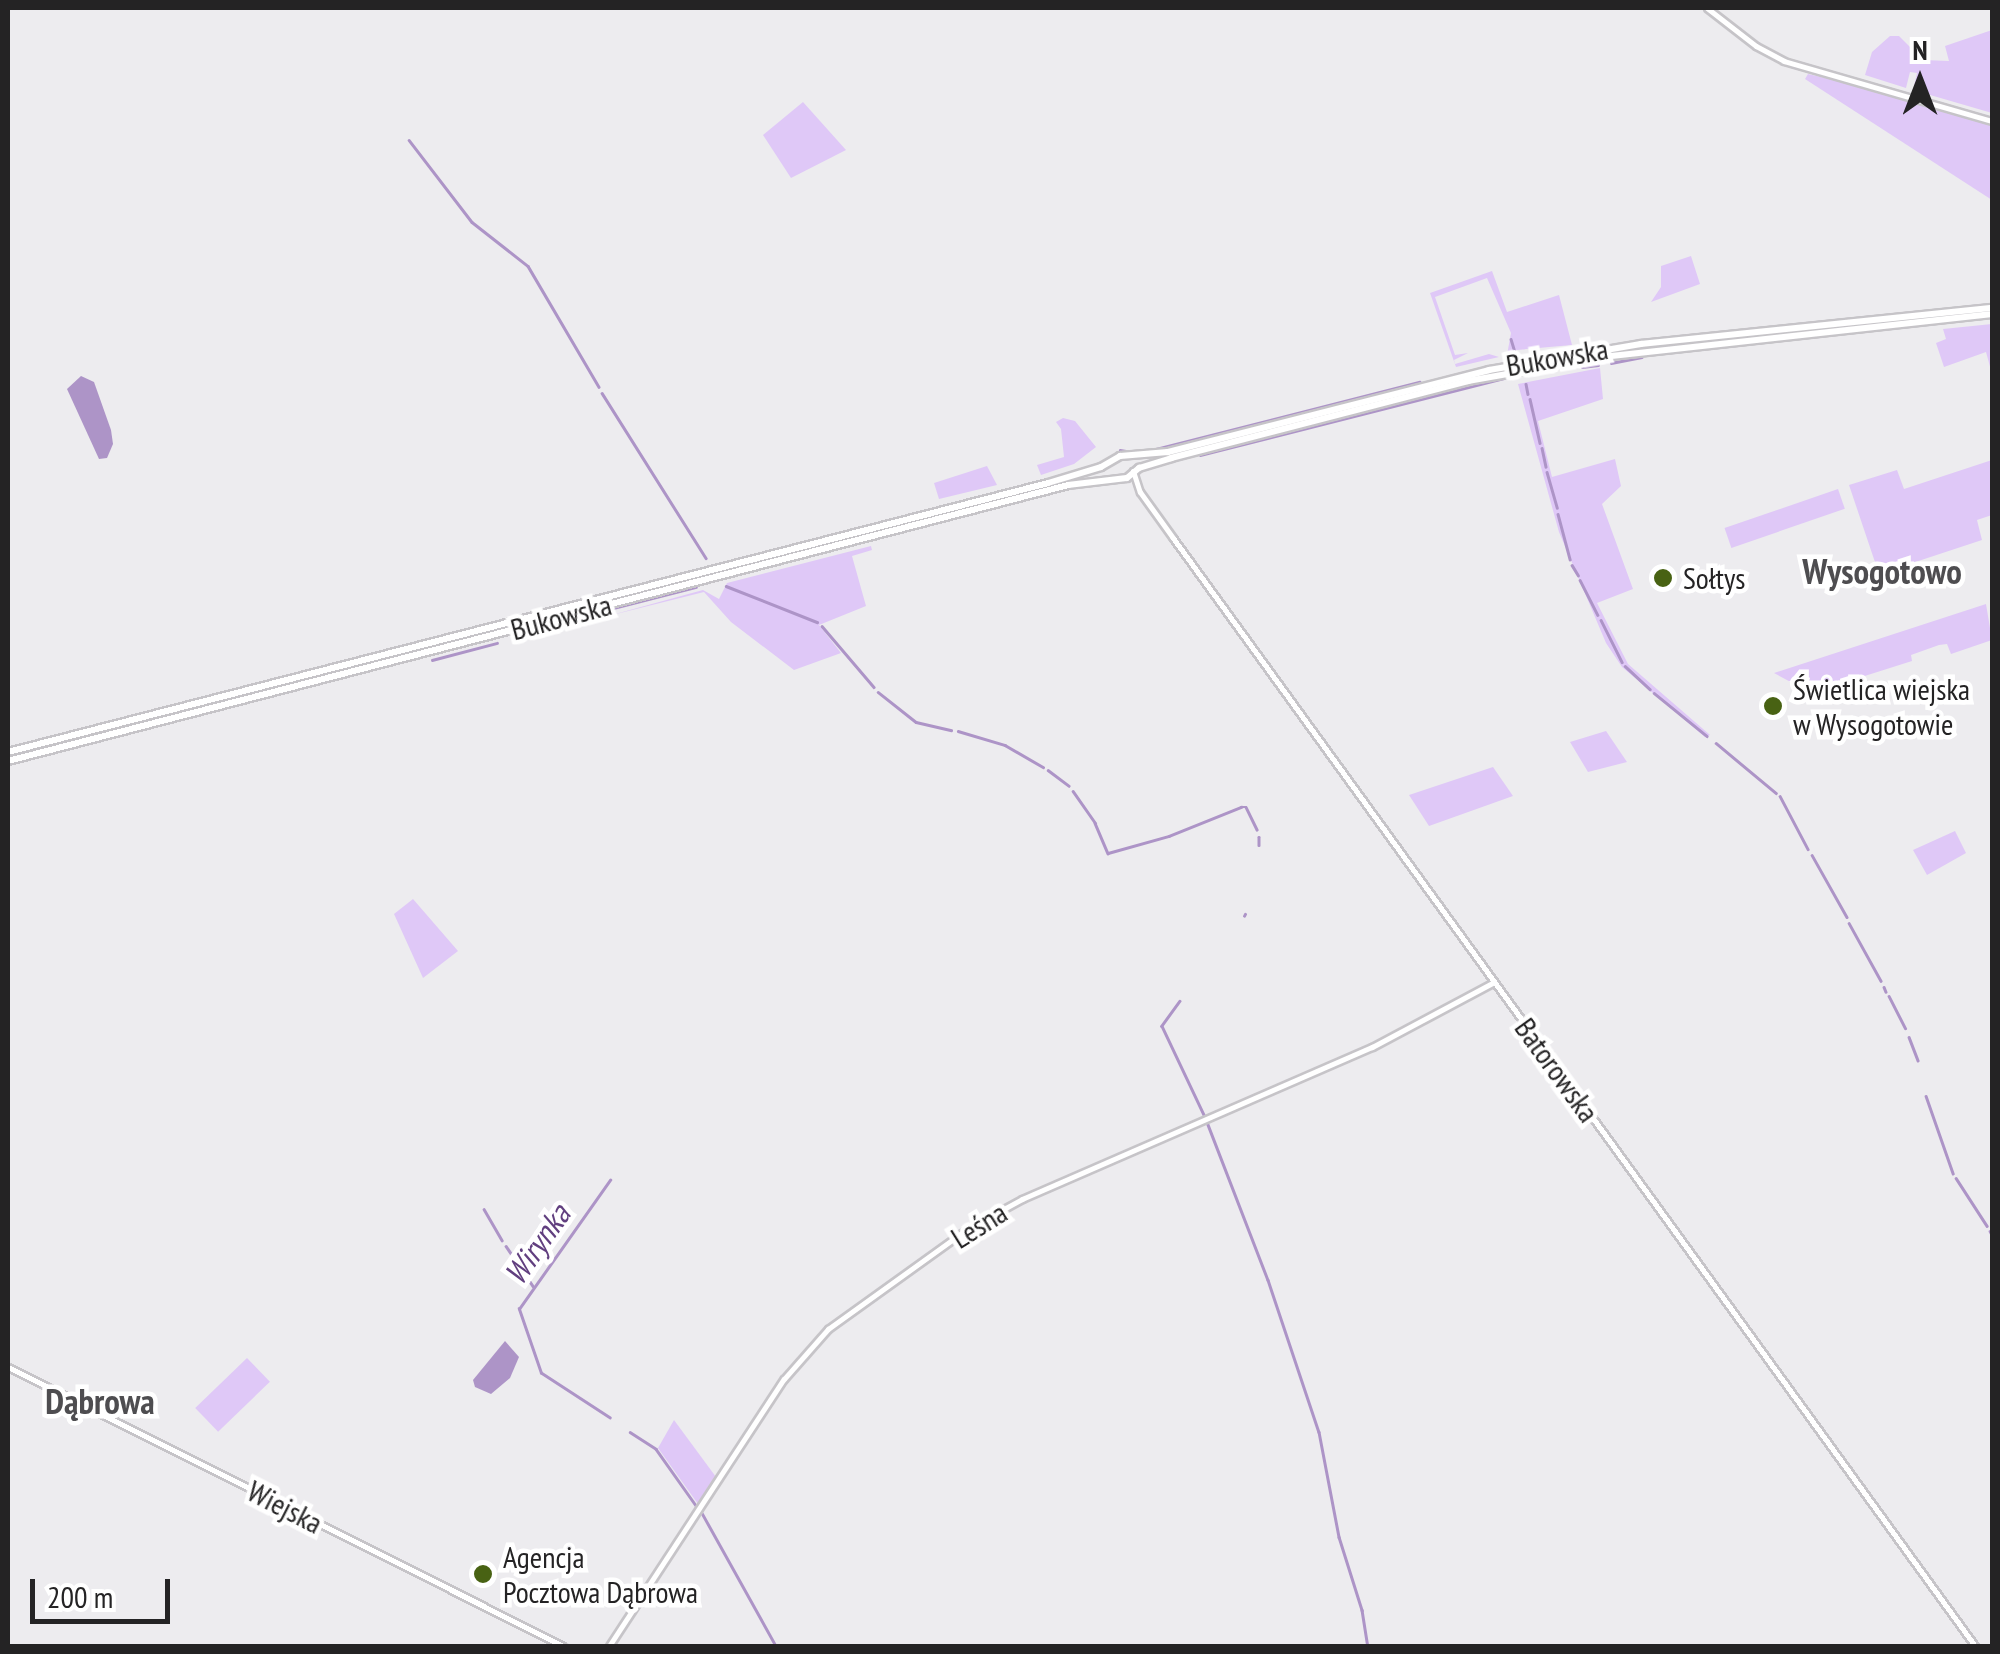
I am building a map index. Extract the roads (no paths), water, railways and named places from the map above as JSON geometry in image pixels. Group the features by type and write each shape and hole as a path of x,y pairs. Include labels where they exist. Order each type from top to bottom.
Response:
{"main road":[{"name":"Bukowska","path":"8,752 1048,484 1111,463 1120,456 1131,458 1455,377 1583,351 1992,311"},
{"name":"Bukowska","path":"8,761 1068,484 1118,478 1502,374 1638,352 1992,311"},
{"path":"1131,458 1133,471"},
{"path":"1111,463 1118,478"}],"street":[{"path":"1707,8 1784,61 1992,121"},
{"name":"Batorowska","path":"1133,471 1140,492 1975,1646"},
{"name":"Batorowska","path":"1118,478 1140,492"},
{"name":"Leśna","path":"609,1646 784,1379 828,1330 967,1228 1022,1199 1372,1047 1494,982"},
{"name":"Wiejska","path":"8,1366 563,1646"}],"waterway":[{"path":"409,140 472,222 528,266 599,387"},
{"path":"1511,339 1515,352"},
{"path":"1611,363 1641,357"},
{"path":"1582,367 1598,365"},
{"path":"1200,455 1505,378"},
{"path":"1152,450 1419,382"},
{"path":"1526,384 1528,394"},
{"path":"602,393 706,558"},
{"path":"1530,399 1540,443"},
{"path":"1542,448 1546,467"},
{"path":"1120,450 1133,452"},
{"path":"1547,472 1557,508"},
{"path":"1558,514 1570,559"},
{"path":"1572,565 1578,575"},
{"path":"1580,580 1598,615"},
{"path":"726,586 817,622"},
{"path":"531,629 696,587"},
{"path":"1601,620 1622,662"},
{"path":"822,626 874,687"},
{"path":"432,660 497,643"},
{"path":"1625,666 1650,689"},
{"path":"878,692 916,722 951,730"},
{"path":"1654,693 1707,736"},
{"path":"958,731 1005,745 1043,767"},
{"path":"1716,743 1776,793"},
{"path":"1048,770 1069,786"},
{"path":"1073,791 1095,823 1108,853 1169,836 1241,807 1246,807 1257,830"},
{"path":"1780,796 1808,849"},
{"path":"1259,837 1259,845"},
{"path":"1812,855 1847,917"},
{"path":"1849,923 1881,981"},
{"path":"1884,987 1886,992"},
{"path":"1889,996 1905,1028"},
{"path":"1180,1001 1162,1026 1204,1115"},
{"path":"1909,1037 1918,1060"},
{"path":"1926,1096 1953,1173"},
{"path":"1207,1122 1268,1280 1319,1432 1339,1537 1362,1610 1368,1646"},
{"path":"1956,1178 1987,1226"},
{"name":"Wirynka","path":"610,1180 519,1309 541,1373 610,1418"},
{"path":"484,1209 502,1240"},
{"path":"1990,1231 1992,1235"},
{"path":"506,1246 533,1286"},
{"name":"Wirynka","path":"630,1432 656,1449 697,1507"},
{"name":"Wirynka","path":"702,1513 776,1646"}],"place":[{"name":"Sołtys","path":"1663,578"},
{"name":"Świetlica wiejska w Wysogotowie","path":"1773,706"},
{"name":"Agencja Pocztowa Dąbrowa","path":"483,1574"}],"district":[{"name":"Wysogotowo","path":"1882,571"},
{"name":"Dąbrowa","path":"100,1401"}]}
